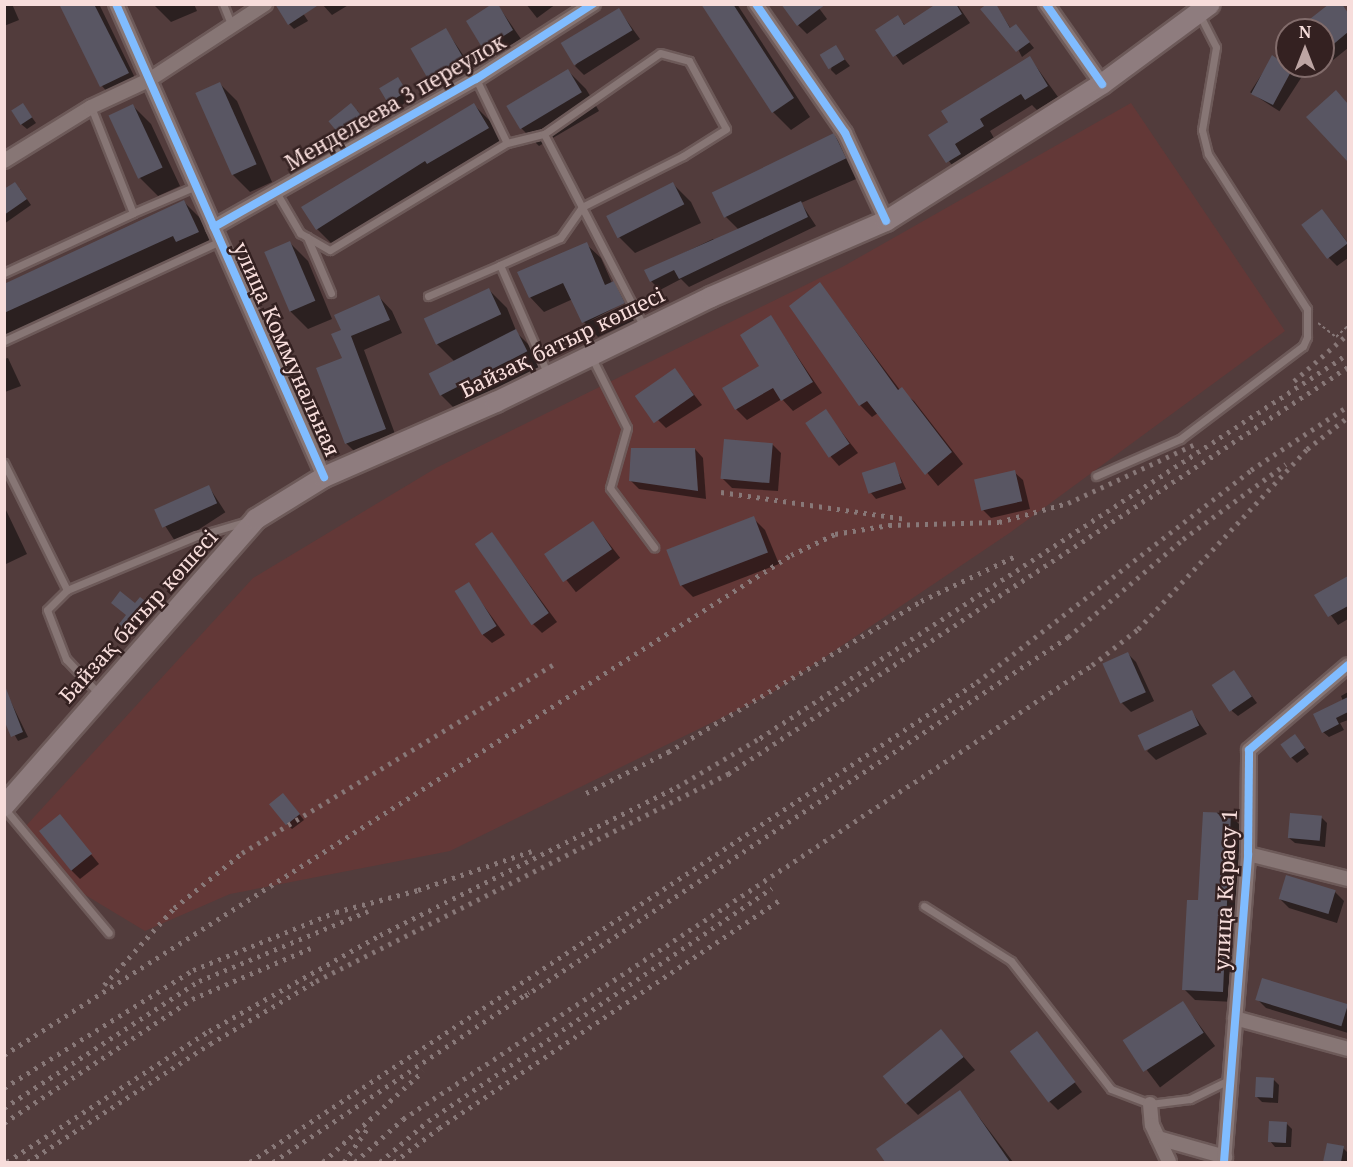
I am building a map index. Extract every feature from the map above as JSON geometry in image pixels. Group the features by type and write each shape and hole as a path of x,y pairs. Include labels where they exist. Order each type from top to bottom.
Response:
{"main road":[{"name":"Байзақ батыр көшесі","path":"4,807 256,519 324,477 886,221 1102,84 1205,9"}],"street":[{"name":"улица Коммунальная","path":"116,4 324,477"},
{"path":"4,161 92,107 149,80 265,4"},
{"name":"Менделеева 3 переулок","path":"214,227 476,79 593,4"},
{"path":"756,4 845,133 886,221"},
{"path":"1046,4 1102,84"},
{"name":"улица Карасу 1","path":"1224,1160 1248,854 1249,750 1348,665"},
{"path":"1248,854 1348,879"},
{"path":"1235,1018 1348,1049"},
{"path":"1150,1104 1152,1125 1169,1162"},
{"path":"1158,1138 1224,1160"}],"lane":[{"path":"223,4 232,26"},
{"path":"1096,476 1180,439 1303,346 1309,329 1307,309 1208,154 1202,130 1216,47 1205,9"},
{"path":"276,192 300,232 330,250 507,143 544,134 660,53 689,61 726,129 683,156 582,207 560,238 428,296"},
{"path":"476,79 507,143"},
{"path":"92,107 134,213"},
{"path":"544,134 645,329"},
{"path":"4,273 196,186"},
{"path":"307,237 331,293"},
{"path":"4,341 220,241"},
{"path":"500,265 549,376"},
{"path":"591,356 627,428 610,488 654,547"},
{"path":"4,464 67,590"},
{"path":"100,695 66,659 47,610 67,590 196,536 256,519"},
{"path":"4,807 109,933"},
{"path":"924,906 1011,962 1111,1089 1150,1104 1190,1099 1229,1080"}],"path":[{"path":"1307,309 1330,336 1336,337 1348,326"}],"shaded area":[{"path":"1131,103 1285,331 1011,532 770,694 450,851 230,894 145,931 72,887 24,828 253,578 436,468 844,266"}],"building":[{"path":"59,4 94,4 129,73 100,87"},
{"path":"275,4 320,4 288,25"},
{"path":"492,4 498,4 513,30 483,49 466,21"},
{"path":"701,4 733,4 794,98 772,113"},
{"path":"781,4 826,4 797,26"},
{"path":"936,4 956,4 962,14 893,57 875,30 898,15 904,25"},
{"path":"987,4 996,4 1010,28 1016,24 1030,42 1016,52 980,9"},
{"path":"1329,4 1342,4 1348,13 1348,32 1335,43 1335,18 1311,18"},
{"path":"619,8 632,30 574,65 561,43"},
{"path":"446,28 464,59 428,80 410,48"},
{"path":"836,45 845,60 828,69 820,55"},
{"path":"1272,55 1275,57 1275,78 1288,78 1273,105 1251,94"},
{"path":"1030,56 1048,86 1025,100 1021,94 980,119 984,126 955,144 961,154 946,163 928,135 948,122 941,111"},
{"path":"568,69 582,92 520,129 506,106"},
{"path":"398,77 407,92 388,103 379,88"},
{"path":"220,82 257,164 232,175 195,93"},
{"path":"1336,90 1348,104 1348,162 1306,117"},
{"path":"23,103 32,117 21,125 11,111"},
{"path":"351,103 363,118 340,136 328,121"},
{"path":"474,103 489,128 427,164 425,161 316,230 301,207"},
{"path":"133,104 163,167 138,179 109,115"},
{"path":"834,133 846,158 724,218 712,193"},
{"path":"15,182 27,199 4,215 4,189"},
{"path":"673,182 684,204 618,238 606,216"},
{"path":"184,200 199,232 176,242 173,236 4,313 4,284"},
{"path":"801,201 808,217 679,279 674,270 650,282 644,270"},
{"path":"1322,209 1348,243 1327,259 1301,225"},
{"path":"290,241 315,301 290,312 264,252"},
{"path":"587,242 605,285 614,281 625,303 582,323 563,283 529,298 517,272"},
{"path":"820,282 898,390 902,387 952,452 925,475 867,401 859,406 789,306"},
{"path":"489,288 501,314 436,345 424,318"},
{"path":"379,295 390,320 351,336 386,429 345,444 316,368 342,358 331,334 341,330 334,315"},
{"path":"771,315 813,382 781,401 773,388 735,410 722,388 759,366 740,335"},
{"path":"516,329 527,351 440,396 429,373"},
{"path":"675,368 694,395 654,423 635,396"},
{"path":"826,409 849,444 829,458 805,423"},
{"path":"724,439 773,443 769,483 721,479"},
{"path":"631,448 695,448 698,491 629,481"},
{"path":"895,462 902,483 869,494 862,473"},
{"path":"1015,470 1022,501 981,511 974,479"},
{"path":"209,485 217,503 162,528 154,509"},
{"path":"754,516 768,552 680,586 666,550"},
{"path":"593,521 612,549 563,582 544,554"},
{"path":"492,532 549,613 532,625 475,544"},
{"path":"1348,576 1348,606 1328,617 1314,595"},
{"path":"469,582 497,626 482,635 455,591"},
{"path":"120,591 135,603 140,597 150,605 128,631 119,624 126,615 111,603"},
{"path":"1128,652 1146,692 1120,704 1102,663"},
{"path":"1234,670 1252,697 1230,712 1212,685"},
{"path":"5,686 23,732 11,737 4,720"},
{"path":"1348,697 1348,712 1336,718 1339,724 1322,733 1313,714"},
{"path":"1192,710 1199,725 1145,751 1138,735"},
{"path":"1295,734 1305,748 1290,758 1280,745"},
{"path":"283,793 300,814 286,825 269,804"},
{"path":"1203,812 1231,813 1223,992 1182,990 1187,900 1198,900"},
{"path":"1290,813 1322,816 1320,841 1288,838"},
{"path":"60,814 92,854 71,871 39,831"},
{"path":"1286,875 1336,890 1328,914 1279,899"},
{"path":"1262,978 1348,1004 1341,1026 1255,1000"},
{"path":"1183,1001 1204,1033 1143,1072 1123,1040"},
{"path":"941,1029 964,1057 905,1104 883,1076"},
{"path":"1037,1031 1076,1082 1048,1103 1010,1051"},
{"path":"1256,1077 1274,1078 1273,1098 1255,1097"},
{"path":"960,1090 1010,1162 885,1162 876,1149"},
{"path":"1269,1121 1287,1122 1286,1143 1268,1142"},
{"path":"1327,1143 1344,1146 1341,1162 1323,1162"}],"railway":[{"path":"1294,381 1348,334"},
{"path":"7,1162 209,1031 380,935 677,787 760,738 1348,354"},
{"path":"28,1162 210,1044 316,981 728,774 1348,367"},
{"path":"250,1162 977,682 1251,470 1348,406"},
{"path":"355,1162 403,1119 1092,665 1138,629 1307,449 1348,417"},
{"path":"4,1055 791,555 835,534 889,525 999,522 1068,503 1197,443"},
{"path":"525,996 1068,637 1183,539 1286,464"},
{"path":"721,492 907,519"},
{"path":"586,793 668,752 921,601 1018,555"},
{"path":"104,985 174,908 242,853 556,663"},
{"path":"4,1088 193,970 336,912 418,890 532,851"},
{"path":"380,1162 428,1121 772,888"},
{"path":"394,1162 439,1128 780,900"},
{"path":"4,1108 199,981 368,911"},
{"path":"4,1123 192,999 311,948"},
{"path":"273,1162 529,992"},
{"path":"323,1162 423,1071"},
{"path":"344,1162 367,1129"}],"cycle path":[{"path":"116,4 324,477"},
{"path":"214,227 476,79 593,4"},
{"path":"756,4 845,133 886,221"},
{"path":"1046,4 1102,84"},
{"path":"1224,1162 1248,854 1249,750 1348,665"}]}
